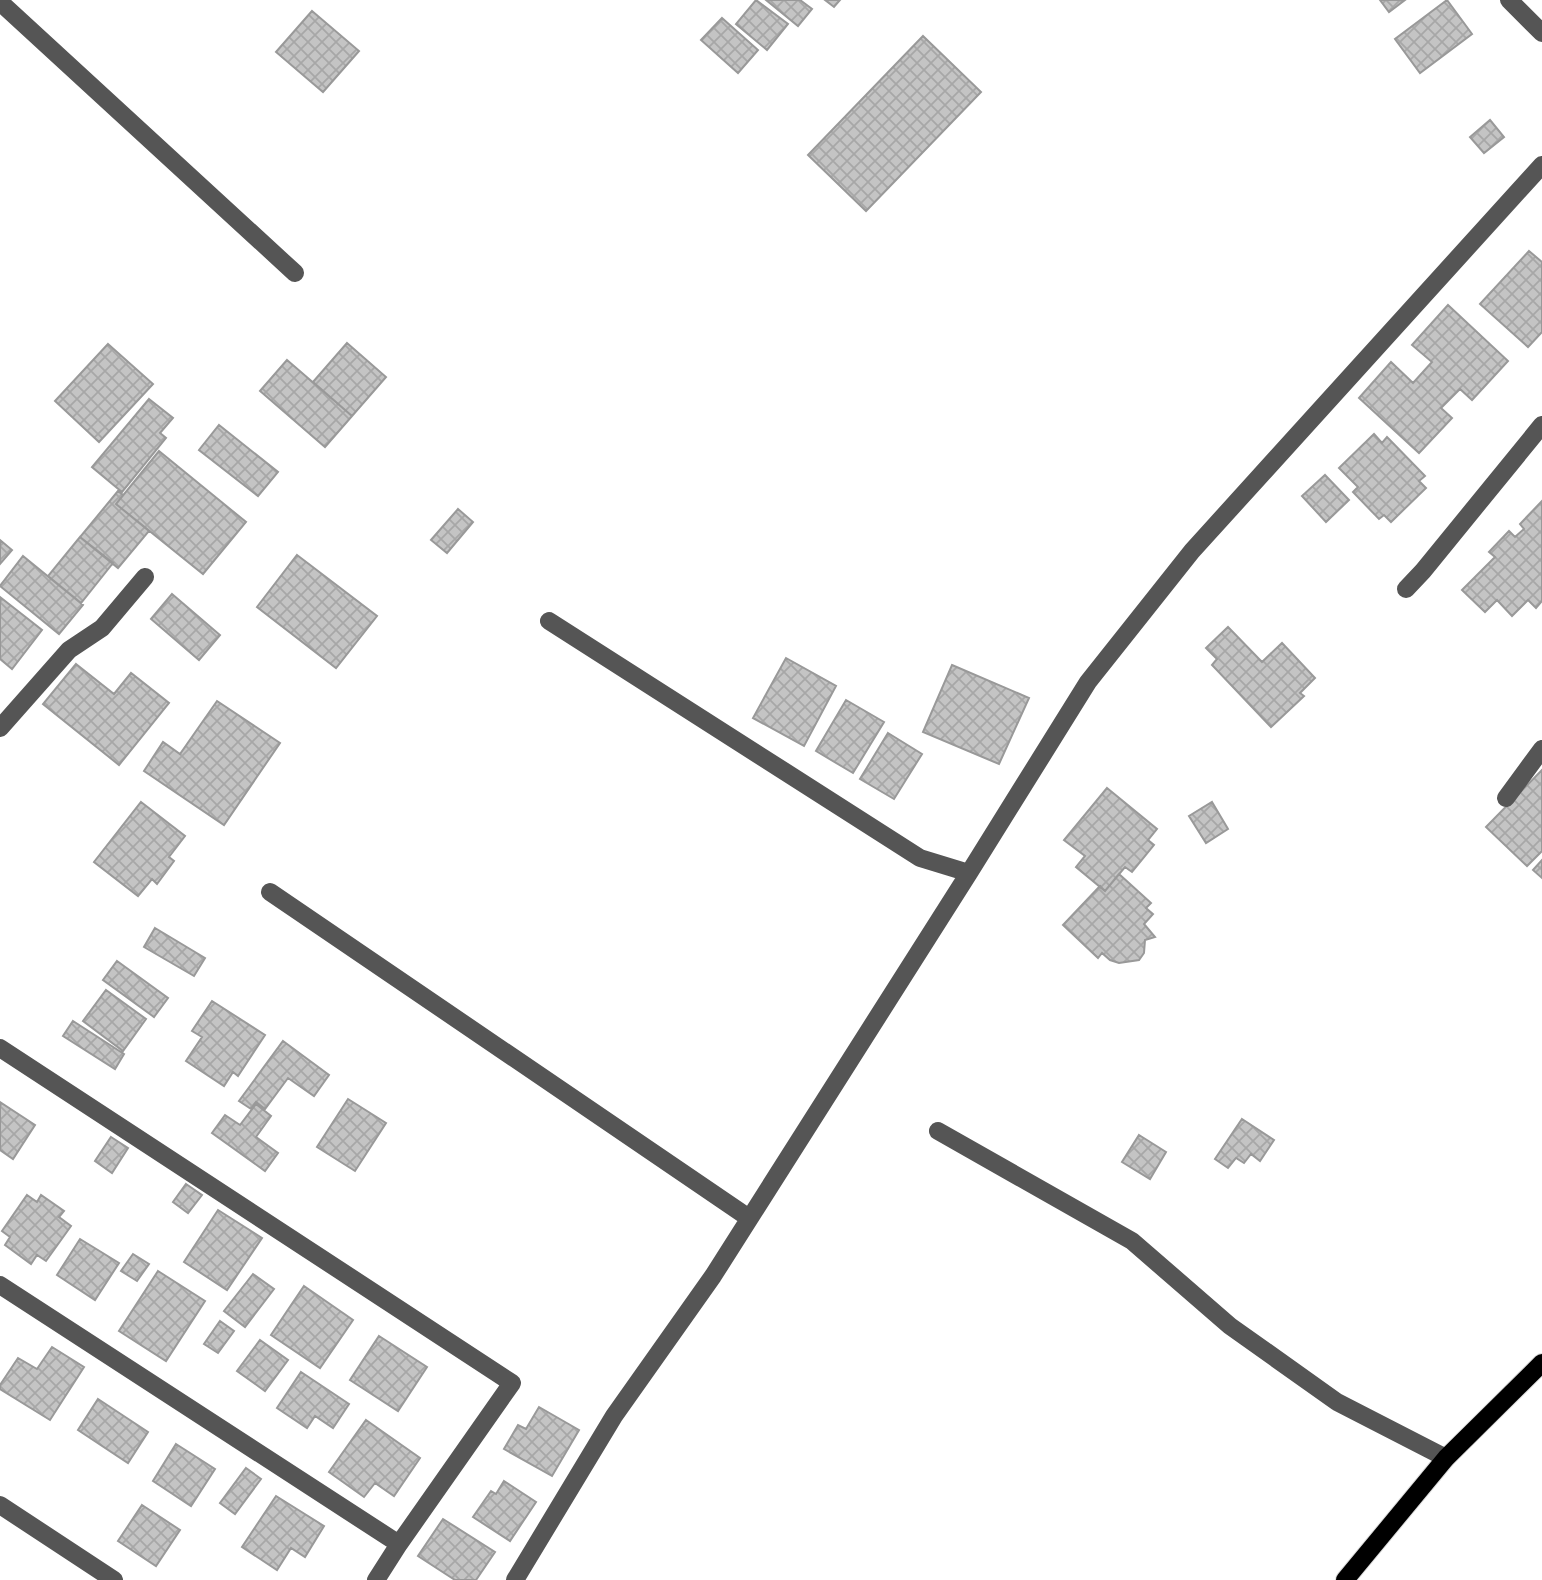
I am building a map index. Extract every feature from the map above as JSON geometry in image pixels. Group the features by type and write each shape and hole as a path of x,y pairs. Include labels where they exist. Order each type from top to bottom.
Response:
{"main road":[{"path":"1345,1580 1446,1458 1542,1363"}],"street":[{"path":"1509,0 1542,33"},
{"path":"0,2 295,273"},
{"path":"515,1580 614,1416 713,1276 1088,682 1192,551 1542,166"},
{"path":"1406,589 1542,425"},
{"path":"0,728 69,650 102,628 145,577"},
{"path":"549,621 920,858 969,873"},
{"path":"1506,798 1542,749"},
{"path":"270,892 749,1218"},
{"path":"0,1048 512,1383 376,1580"},
{"path":"938,1131 1132,1241 1230,1326 1337,1402 1446,1458"},
{"path":"0,1284 399,1544"},
{"path":"0,1505 114,1580"}],"building":[{"path":"756,0 788,24 767,50 736,24"},
{"path":"766,0 800,0 812,9 798,26"},
{"path":"825,0 840,0 834,7"},
{"path":"1380,0 1405,0 1389,12"},
{"path":"1447,0 1472,34 1420,73 1395,39"},
{"path":"312,11 359,51 323,92 276,52"},
{"path":"722,18 758,50 738,73 701,40"},
{"path":"923,36 981,92 866,211 808,155"},
{"path":"1490,120 1504,137 1484,153 1470,137"},
{"path":"1529,251 1542,262 1542,332 1528,347 1480,304"},
{"path":"1448,305 1508,361 1472,400 1460,389 1441,408 1452,418 1419,453 1359,398 1391,362 1413,383 1432,362 1412,345"},
{"path":"347,343 386,377 352,416 313,382"},
{"path":"108,344 153,384 99,442 55,401"},
{"path":"287,360 352,416 325,447 260,391"},
{"path":"149,399 173,418 160,433 166,438 122,492 92,467"},
{"path":"219,425 278,472 258,496 199,450"},
{"path":"1374,434 1382,443 1387,437 1425,476 1419,481 1426,488 1391,522 1384,515 1379,519 1353,492 1358,487 1339,468"},
{"path":"159,451 246,522 203,574 116,504"},
{"path":"1325,475 1349,500 1326,522 1302,496"},
{"path":"118,491 123,495 116,504 149,531 118,568 80,537"},
{"path":"1542,501 1542,601 1536,608 1528,600 1512,616 1497,600 1485,612 1462,590 1495,557 1489,552 1509,531 1515,537 1524,529 1520,524"},
{"path":"458,509 473,522 447,553 431,540"},
{"path":"80,537 113,563 81,603 48,576"},
{"path":"0,540 12,550 0,564"},
{"path":"297,555 377,616 336,668 257,607"},
{"path":"23,556 83,605 59,634 0,586"},
{"path":"172,594 220,635 199,660 151,619"},
{"path":"0,597 42,630 12,669 0,659"},
{"path":"1228,627 1262,662 1282,643 1315,678 1300,693 1304,696 1271,727 1212,665 1217,659 1206,648"},
{"path":"786,658 836,686 804,746 753,718"},
{"path":"76,664 114,694 131,673 169,703 119,765 43,704"},
{"path":"952,665 1029,698 999,764 923,732"},
{"path":"846,700 884,722 853,773 816,751"},
{"path":"217,701 280,743 224,825 144,771 163,742 180,754"},
{"path":"888,733 922,754 894,799 860,779"},
{"path":"1542,770 1542,851 1527,866 1486,827"},
{"path":"1107,788 1157,829 1148,840 1154,845 1132,872 1125,867 1105,891 1076,867 1085,856 1064,840"},
{"path":"141,802 185,836 169,857 174,861 157,884 152,879 138,896 94,862"},
{"path":"1212,802 1228,829 1206,843 1189,816"},
{"path":"1542,860 1542,878 1533,870"},
{"path":"1119,874 1151,903 1146,908 1153,914 1144,924 1155,937 1145,940 1144,953 1139,960 1119,963 1102,953 1098,958 1063,925 1100,886 1105,891"},
{"path":"155,928 205,958 194,976 144,947"},
{"path":"117,961 168,998 154,1017 103,980"},
{"path":"106,990 146,1019 123,1051 83,1021"},
{"path":"212,1001 265,1035 238,1076 233,1072 224,1086 186,1061 202,1037 192,1031"},
{"path":"73,1021 124,1054 115,1069 63,1036"},
{"path":"283,1041 329,1075 314,1096 288,1078 265,1109 256,1102 251,1109 239,1101"},
{"path":"348,1099 386,1123 355,1171 317,1147"},
{"path":"0,1102 35,1125 13,1159 0,1150"},
{"path":"256,1104 271,1116 256,1137 278,1153 265,1171 212,1133 225,1115 240,1125"},
{"path":"1242,1119 1274,1140 1260,1161 1251,1154 1244,1163 1236,1158 1228,1168 1215,1159"},
{"path":"1139,1135 1166,1152 1150,1179 1122,1162"},
{"path":"111,1137 128,1148 112,1173 95,1161"},
{"path":"186,1184 202,1195 188,1213 173,1202"},
{"path":"27,1195 37,1202 41,1195 64,1211 59,1217 71,1226 46,1261 37,1255 31,1264 5,1245 10,1237 2,1231"},
{"path":"218,1210 262,1238 227,1290 184,1262"},
{"path":"80,1239 119,1263 95,1300 57,1275"},
{"path":"133,1254 149,1264 137,1281 121,1271"},
{"path":"158,1271 205,1301 166,1361 119,1331"},
{"path":"253,1274 274,1289 245,1327 224,1311"},
{"path":"304,1286 353,1320 320,1368 271,1335"},
{"path":"220,1321 234,1331 218,1353 204,1344"},
{"path":"379,1336 427,1367 398,1411 350,1380"},
{"path":"260,1340 288,1360 265,1391 237,1371"},
{"path":"52,1347 84,1367 50,1420 0,1389 0,1385 18,1358 37,1369"},
{"path":"301,1372 349,1404 333,1428 315,1416 307,1428 277,1408"},
{"path":"98,1399 148,1432 128,1463 78,1430"},
{"path":"539,1407 579,1430 552,1476 504,1449 518,1425 526,1429"},
{"path":"366,1420 420,1458 394,1496 375,1483 364,1497 329,1472"},
{"path":"176,1444 215,1469 191,1506 153,1481"},
{"path":"246,1468 261,1479 235,1514 220,1503"},
{"path":"504,1481 536,1502 510,1541 473,1517 491,1491 496,1494"},
{"path":"276,1496 324,1526 305,1557 291,1548 277,1570 242,1547"},
{"path":"142,1505 180,1530 156,1566 118,1541"},
{"path":"443,1519 495,1552 476,1580 455,1580 418,1556"}]}
